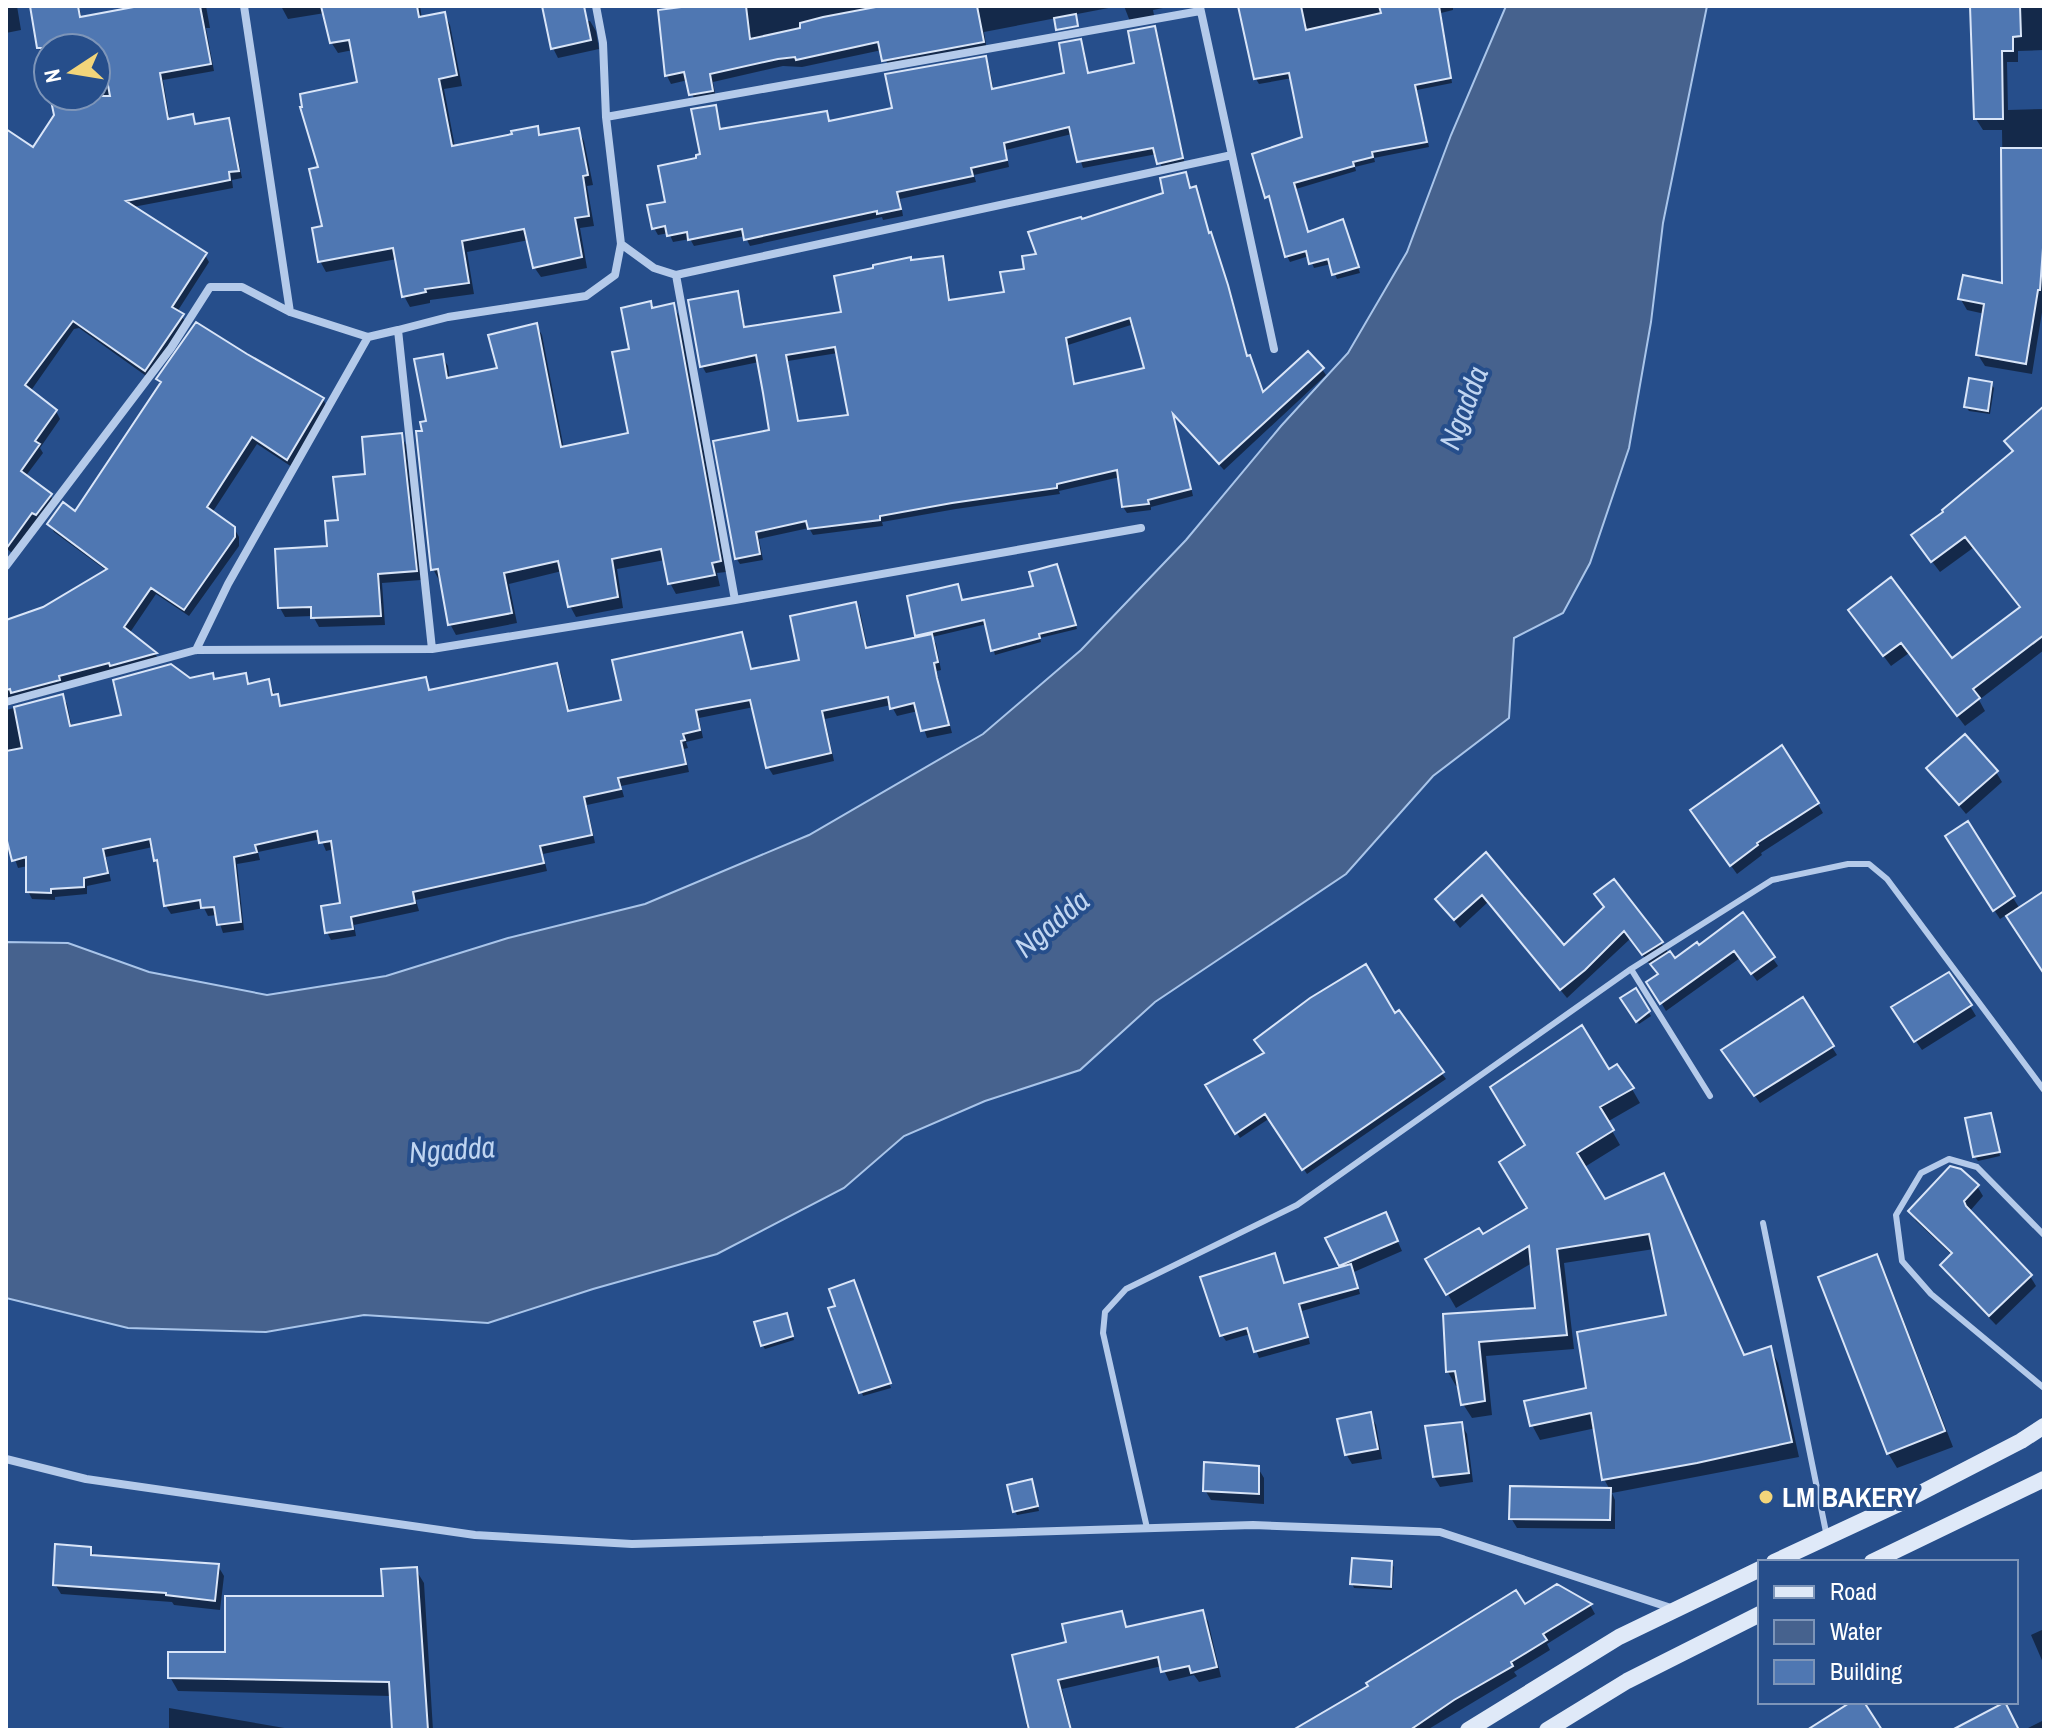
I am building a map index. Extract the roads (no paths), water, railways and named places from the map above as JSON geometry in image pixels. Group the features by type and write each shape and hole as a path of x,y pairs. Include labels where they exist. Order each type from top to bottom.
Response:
{"main road":[{"path":"1778,1560 1903,1502 2044,1426"},
{"path":"1876,1560 2044,1479"},
{"path":"1468,1730 1619,1637 1758,1570"},
{"path":"1547,1730 1627,1681 1758,1615"}],"street":[{"path":"244,6 290,312"},
{"path":"6,566 171,348 210,287 242,287 290,312 368,337 448,317 586,296 615,275 621,244 606,117 603,43 596,6"},
{"path":"606,117 1200,8 1274,349"},
{"path":"621,244 654,268 676,275 1232,155"},
{"path":"676,275 735,600"},
{"path":"398,330 432,649"},
{"path":"196,650 236,570 368,337"},
{"path":"6,702 196,650 432,649 735,600 1141,528"},
{"path":"6,1459 86,1479 475,1535 632,1544 1253,1525 1440,1532 1675,1609"}],"lane":[{"path":"1147,1528 1103,1333 1105,1312 1126,1289 1297,1205 1631,969 1772,880 1848,864 1869,864 1887,879 2044,1090"},
{"path":"1631,969 1710,1096"},
{"path":"2044,1235 1977,1167 1949,1159 1921,1173 1896,1215 1902,1261 1931,1294 2044,1388"},
{"path":"1763,1223 1827,1537"}],"water":[{"name":"Ngadda","path":"1506,6 1707,6 1663,223 1651,322 1629,448 1590,563 1563,613 1514,638 1509,718 1433,776 1346,874 1155,1002 1080,1070 985,1101 904,1136 844,1188 717,1254 488,1323 364,1315 266,1332 128,1328 6,1298 6,942 68,943 149,972 267,995 386,976 508,938 645,904 809,835 983,734 1081,650 1186,540 1281,426 1348,353 1407,252 1451,135"}],"place":[{"name":"LM BAKERY","path":"1766,1497"}]}
